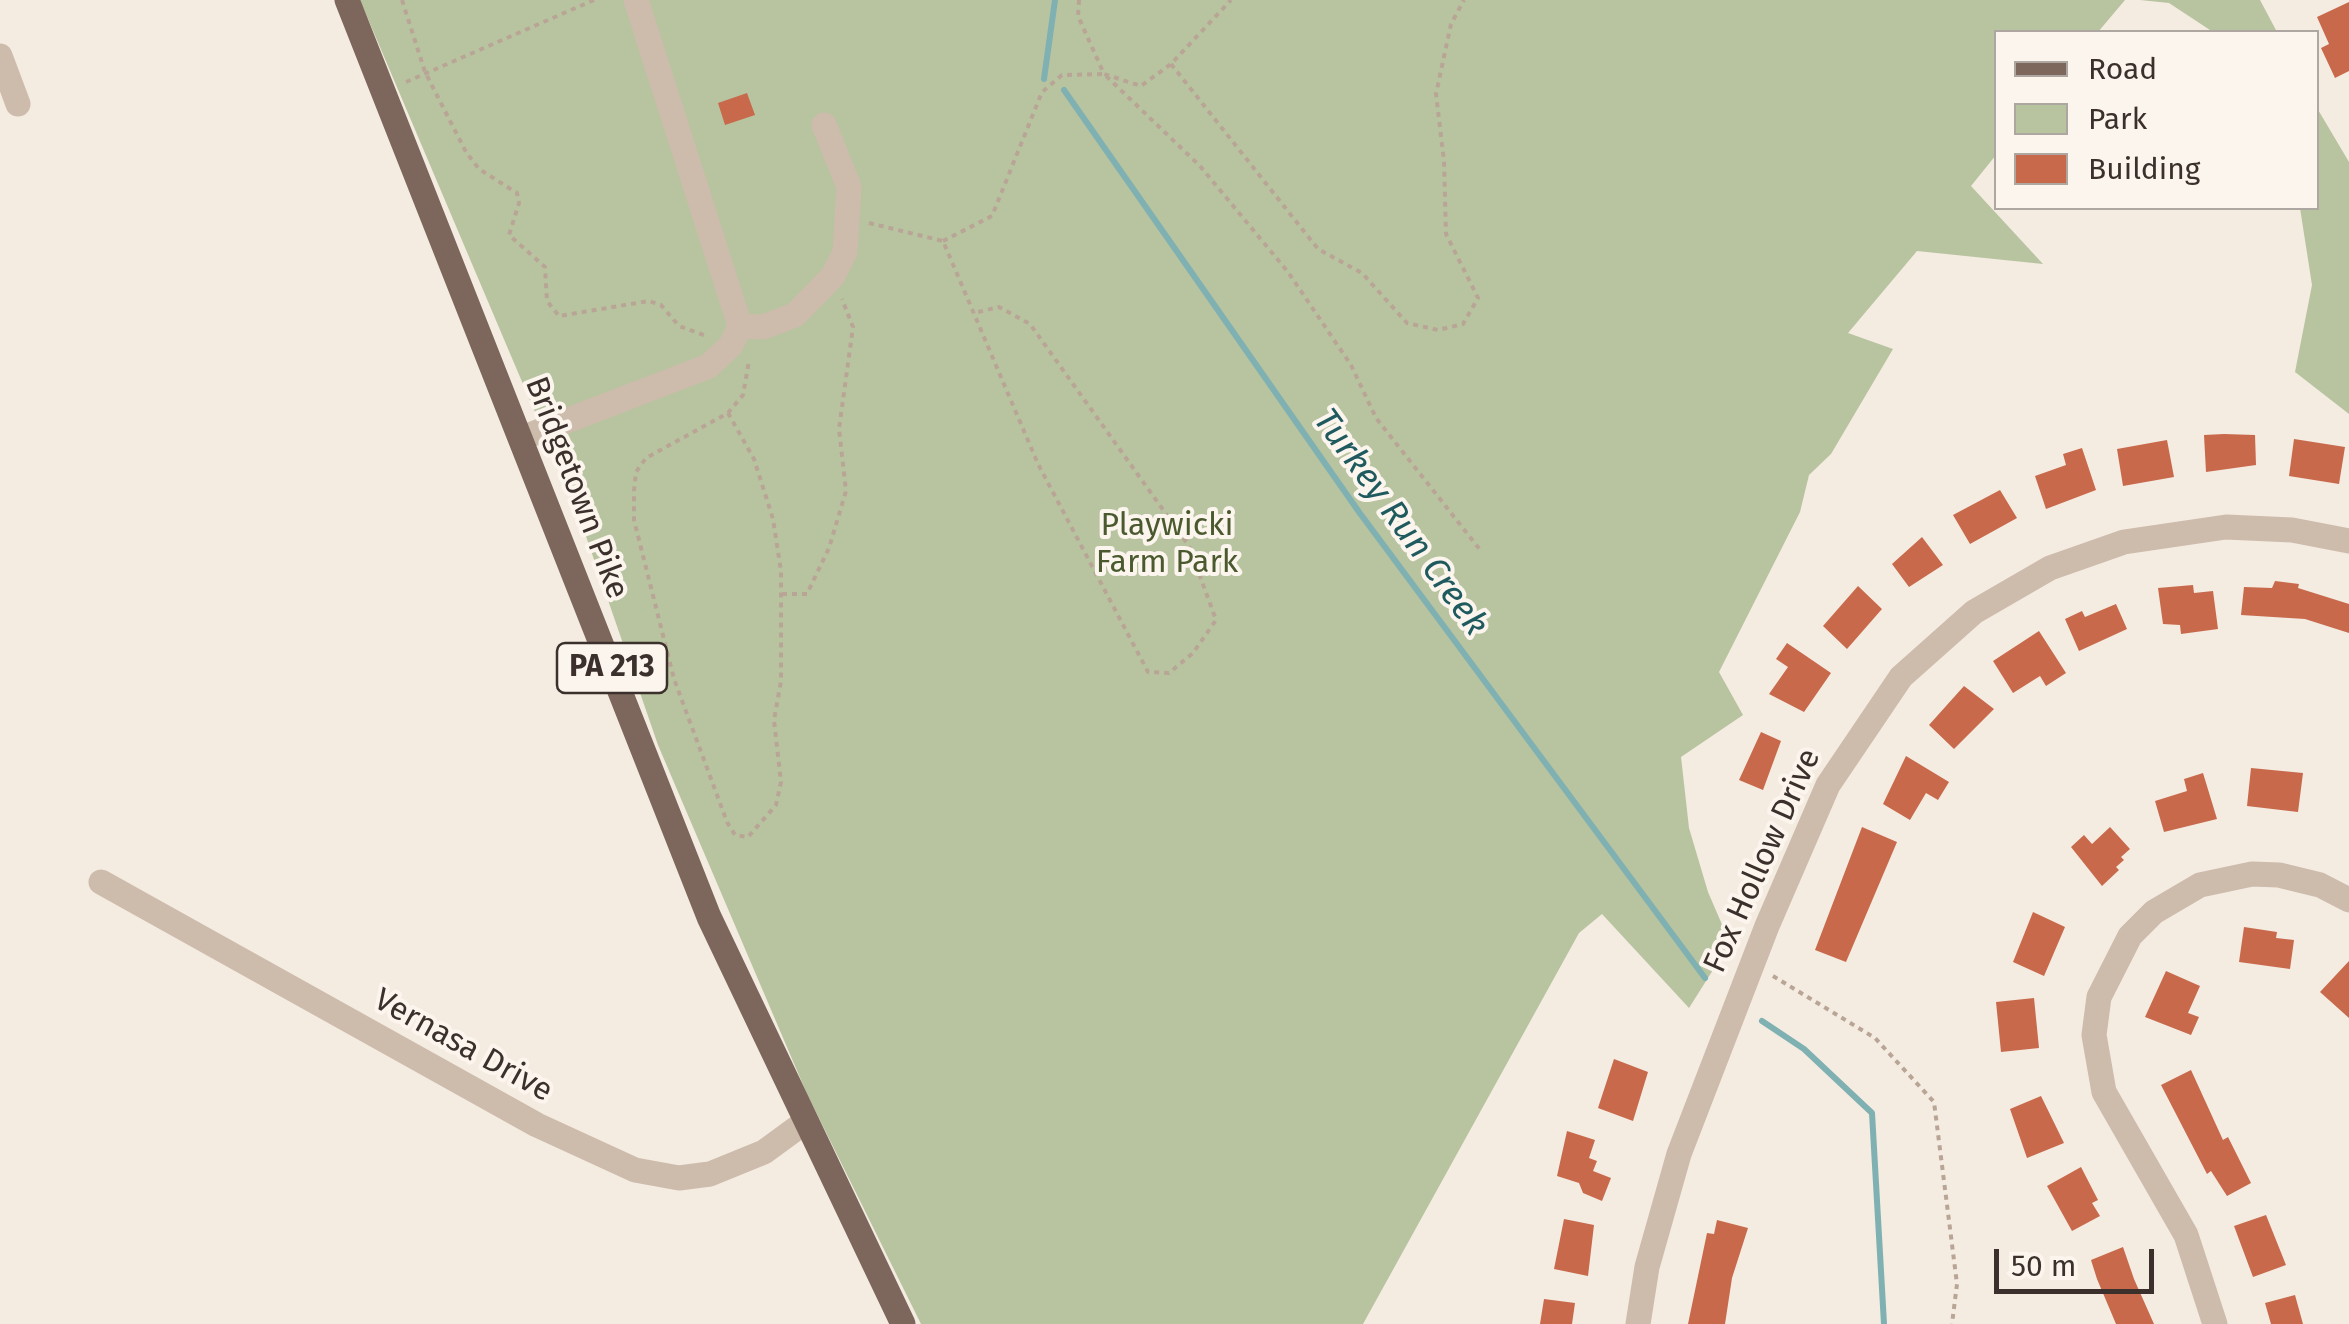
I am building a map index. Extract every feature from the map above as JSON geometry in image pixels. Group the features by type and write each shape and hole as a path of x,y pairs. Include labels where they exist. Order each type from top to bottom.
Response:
{"main road":[{"name":"Bridgetown Pike","path":"346,0 709,917 903,1324"}],"street":[{"path":"636,0 736,335"},
{"path":"0,56 18,104"},
{"path":"522,438 710,366 736,335 795,315 833,276 845,252 849,187 824,125"},
{"name":"Fox Hollow Drive","path":"1638,1324 1656,1230 1679,1154 1752,964 1845,753 1901,677 1974,612 2050,568 2140,538 2226,528 2292,530 2349,541"},
{"path":"2215,1324 2186,1235 2104,1092 2094,1035 2102,987 2130,936 2154,912 2200,885 2252,874 2279,875 2320,885 2349,900"},
{"name":"Vernasa Drive","path":"101,882 537,1125 635,1170 679,1178 710,1174 764,1152 805,1122"}],"path":[{"path":"402,0 425,72 466,152 479,169 516,193 519,202 508,235 546,267 547,302 559,316 649,301 661,305 679,326 736,335 749,352 744,395 728,413 646,458 636,472 634,520 674,679 735,835 748,837 776,805 781,782 774,720 781,681 780,594 774,518 754,459 728,413"},
{"path":"385,93 594,0"},
{"path":"1080,0 1078,16 1104,74 1200,166 1288,272 1351,365 1376,418 1481,551"},
{"path":"850,218 943,242 992,216 1042,92 1062,75 1104,74 1141,86 1172,64 1231,0"},
{"path":"1172,64 1318,249 1362,273 1407,323 1438,330 1462,324 1478,298 1446,234 1444,160 1436,94 1451,24 1464,0"},
{"path":"943,242 1038,464 1148,672 1170,674 1193,654 1216,620 1189,546 1030,324 998,307 974,312"},
{"path":"780,594 807,594 829,548 846,491 839,429 854,328 833,276"},
{"path":"1752,964 1875,1038 1934,1102 1958,1284 1952,1324"}],"green space":[{"name":"Playwicki Farm Park","path":"360,0 2125,0 2100,30 1994,30 1994,157 1971,186 2043,264 1917,251 1848,333 1893,349 1831,454 1809,475 1800,512 1719,672 1743,715 1681,757 1689,828 1708,892 1730,943 1689,1008 1602,914 1579,933 1363,1324 921,1324 807,1094 658,745 579,516"},
{"path":"2140,0 2260,0 2276,30 2210,30 2169,3"},
{"path":"2319,111 2349,162 2349,414 2295,372 2312,285 2300,210 2319,210"}],"building":[{"path":"2349,2 2349,71 2335,78 2321,48 2329,44 2317,17"},
{"path":"747,93 755,115 725,125 718,103"},
{"path":"2204,435 2255,435 2256,465 2206,472"},
{"path":"2294,439 2345,447 2339,484 2289,476"},
{"path":"2167,440 2174,477 2123,486 2117,449"},
{"path":"2082,448 2096,490 2046,509 2035,476 2066,465 2063,454"},
{"path":"2000,490 2017,518 1970,544 1953,515"},
{"path":"1922,537 1943,565 1909,587 1892,564"},
{"path":"2275,581 2299,584 2298,588 2349,604 2349,633 2305,619 2241,615 2244,587 2272,588"},
{"path":"2193,585 2194,593 2213,591 2218,629 2181,634 2180,625 2163,624 2158,588"},
{"path":"1858,586 1882,609 1847,649 1823,626"},
{"path":"2116,604 2127,629 2079,651 2065,619 2082,611 2085,617"},
{"path":"2039,631 2066,673 2046,686 2040,676 2013,693 1993,661"},
{"path":"1787,643 1831,673 1804,712 1769,694 1788,667 1776,659"},
{"path":"1964,686 1994,709 1954,749 1929,725"},
{"path":"1761,732 1781,741 1763,790 1739,780"},
{"path":"1906,756 1949,782 1938,800 1926,793 1910,820 1883,804"},
{"path":"2251,768 2303,773 2298,812 2247,806"},
{"path":"2203,773 2217,819 2164,832 2155,801 2187,791 2184,779"},
{"path":"1862,827 1897,842 1846,962 1815,950"},
{"path":"2110,827 2130,849 2121,857 2124,860 2116,867 2119,870 2102,886 2071,847 2084,835 2092,844"},
{"path":"2033,912 2065,927 2044,976 2013,962"},
{"path":"2244,927 2277,932 2276,938 2294,940 2290,969 2239,962"},
{"path":"2349,961 2349,1018 2320,992"},
{"path":"2166,971 2200,986 2188,1013 2199,1017 2191,1035 2145,1017"},
{"path":"2034,998 2039,1048 2001,1052 1996,1002"},
{"path":"1614,1059 1648,1072 1633,1121 1598,1108"},
{"path":"2191,1070 2223,1140 2228,1137 2251,1183 2227,1196 2211,1171 2207,1174 2161,1085"},
{"path":"2041,1096 2064,1143 2027,1158 2010,1109"},
{"path":"1567,1131 1595,1140 1589,1158 1597,1161 1593,1171 1611,1178 1602,1201 1583,1193 1579,1183 1557,1176"},
{"path":"2081,1167 2098,1200 2092,1203 2100,1216 2072,1231 2047,1186"},
{"path":"2266,1215 2286,1265 2253,1277 2234,1226"},
{"path":"1564,1219 1594,1225 1588,1276 1554,1269"},
{"path":"1717,1220 1748,1228 1732,1278 1725,1324 1688,1324 1707,1233 1714,1234"},
{"path":"2123,1247 2154,1324 2116,1324 2097,1279 2091,1260"},
{"path":"2295,1295 2303,1324 2271,1324 2265,1303"},
{"path":"1544,1299 1575,1303 1572,1324 1540,1324"}],"waterway":[{"name":"Turkey Run Creek","path":"1044,79 1055,0"},
{"name":"Turkey Run Creek","path":"1064,90 1359,512 1705,978"},
{"name":"Turkey Run Creek","path":"1762,1021 1804,1049 1872,1113 1884,1324"}]}
